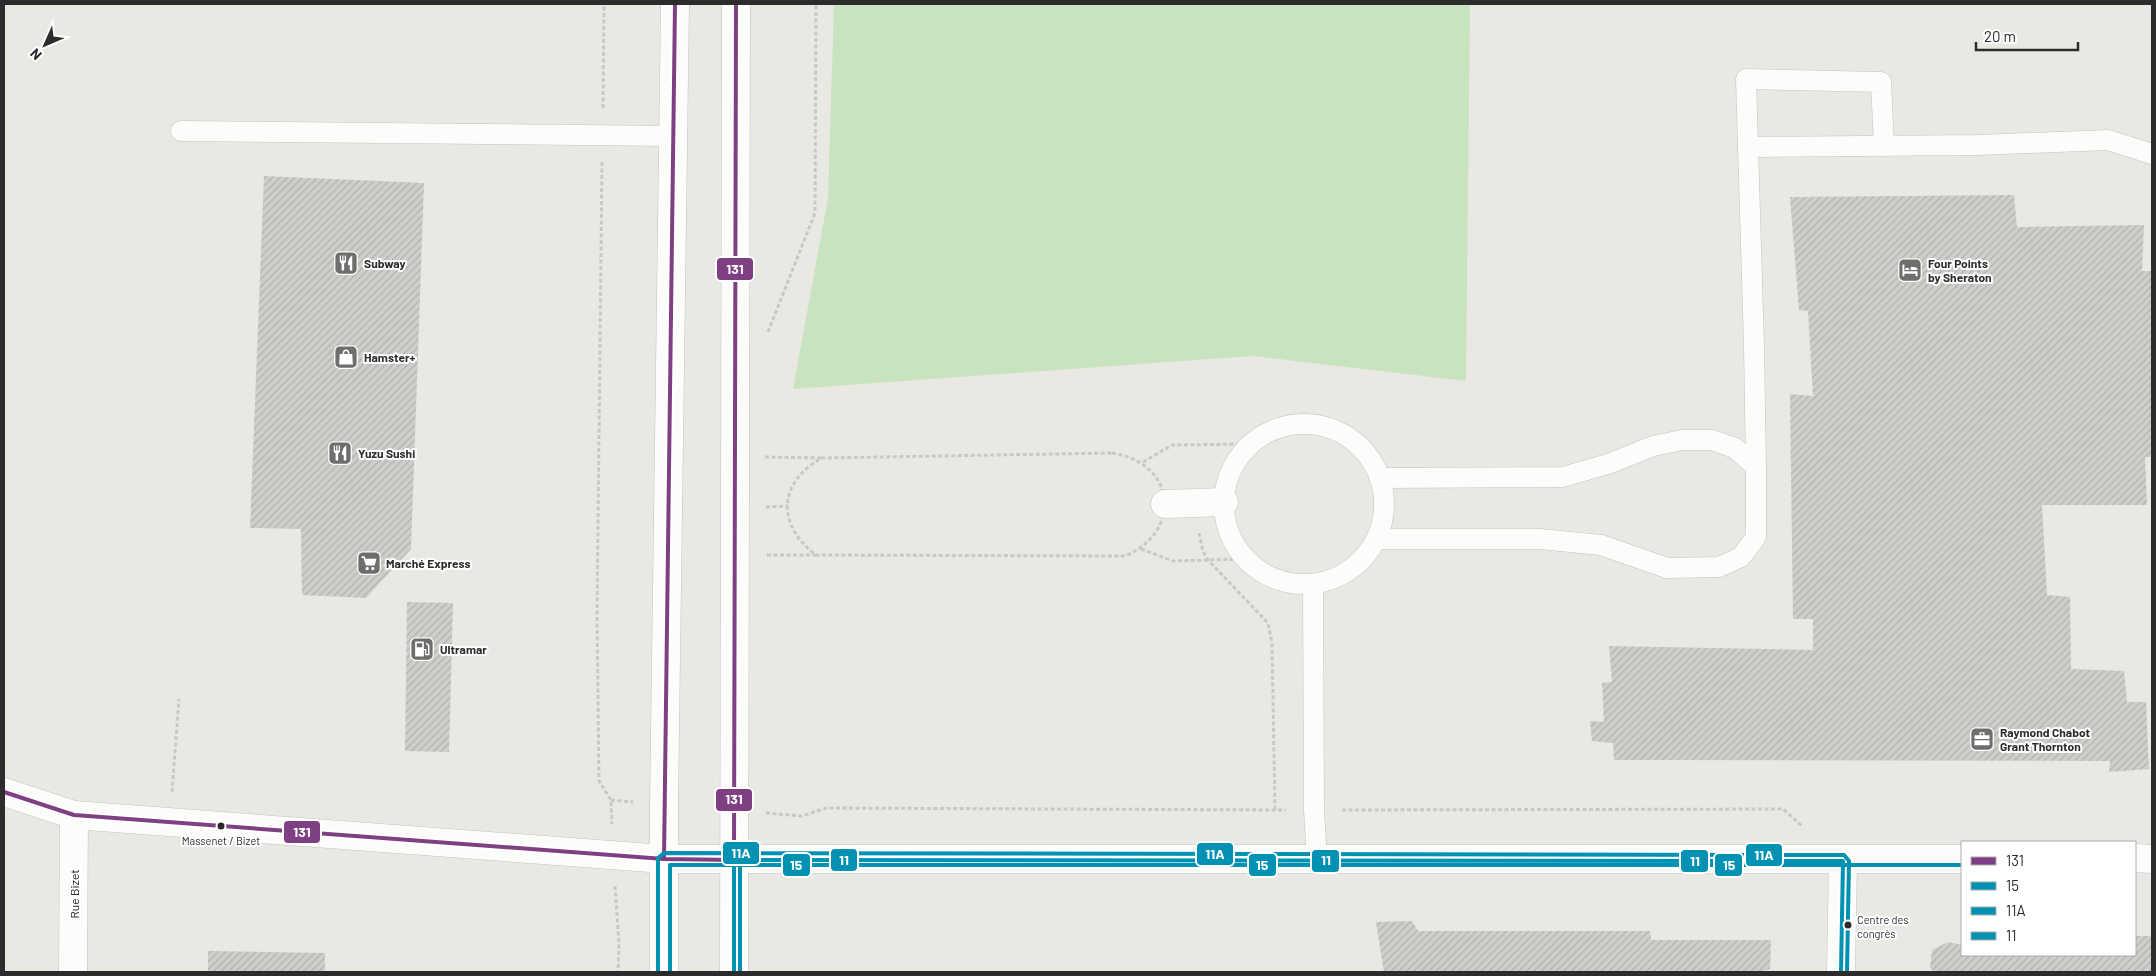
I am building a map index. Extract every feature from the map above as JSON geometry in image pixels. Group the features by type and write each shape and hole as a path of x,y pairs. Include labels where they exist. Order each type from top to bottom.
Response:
{"street":[{"path":"664,972 675,4"},
{"path":"734,972 736,4"},
{"path":"1165,504 1212,502"},
{"path":"4,792 74,815 664,859 1843,861 1961,859"},
{"name":"Rue Bizet","path":"73,972 74,815"},
{"path":"2136,858 2152,859"},
{"path":"1841,972 1843,861"}],"lane":[{"path":"1379,539 1540,539 1601,545 1668,568 1719,567 1741,556 1756,537 1756,467 1746,79 1881,82 1884,146"},
{"path":"181,131 674,136"},
{"path":"1748,147 1978,145 2108,140 2152,154"},
{"path":"1291,424 1318,424 1343,433 1364,450 1379,478 1385,510 1379,539 1364,559 1346,573 1313,586 1294,586 1276,580 1253,567 1235,547 1225,522 1212,502 1223,496 1230,470 1250,444 1266,432 1291,424"},
{"path":"1379,478 1563,477 1611,463 1653,446 1682,440 1712,440 1736,448 1756,467"},
{"path":"1313,586 1314,810 1317,860"}],"path":[{"path":"604,4 596,615 599,781 611,800"},
{"path":"768,333 816,213 816,4"},
{"path":"1143,462 1172,445 1250,444"},
{"path":"735,457 822,458 1112,453 1128,455 1143,462 1155,474 1162,488 1165,504 1162,522 1154,537 1141,549 1125,556 735,555"},
{"path":"816,555 802,544 792,530 787,513 788,496 795,479 806,466 822,458"},
{"path":"1212,502 1198,530 1203,551 1208,560 1268,623 1272,643 1275,810"},
{"path":"1141,549 1173,561 1246,559"},
{"path":"170,822 179,699"},
{"path":"615,895 619,944 618,972"}],"green space":[{"path":"834,4 1470,4 1466,381 1252,356 793,389 828,198"}],"building":[{"path":"264,176 424,183 411,549 366,598 302,595 301,529 250,528"},
{"path":"2014,195 2017,227 2144,225 2142,271 2152,271 2152,457 2145,457 2147,505 2042,505 2047,595 2070,597 2071,669 2124,671 2127,702 2146,702 2149,769 2109,772 2110,761 1614,760 1613,743 1592,741 1590,721 1604,722 1602,683 1612,682 1609,646 1813,650 1813,619 1793,619 1790,394 1813,396 1808,311 1799,310 1790,197"},
{"path":"407,602 453,603 449,752 405,751"},
{"path":"1412,921 1418,931 1650,931 1651,940 1771,940 1770,969 1760,972 1384,972 1376,922"},
{"path":"2136,936 2152,936 2152,972 1934,972 1930,968 1932,950 1948,942 1961,945 1961,956 2136,956"},
{"path":"208,951 325,953 325,972 208,972"}],"transit line":[{"name":"131","path":"664,859 675,4"},
{"name":"131","path":"4,792 74,815 664,859 734,860 736,4"},
{"name":"11A","path":"658,972 658,858 664,853 1844,855 1849,861 1847,972"},
{"name":"11","path":"734,972 734,860 1843,861 1841,972"},
{"name":"15","path":"740,860 740,972"},
{"name":"15","path":"670,972 670,865 1961,865"}],"place":[{"name":"Subway","path":"346,263"},
{"name":"Four Points by Sheraton","path":"1910,270"},
{"name":"Hamster+","path":"346,357"},
{"name":"Yuzu Sushi","path":"340,453"},
{"name":"Marché Express","path":"369,563"},
{"name":"Ultramar","path":"422,649"},
{"name":"Raymond Chabot Grant Thornton","path":"1982,739"},
{"name":"Massenet / Bizet","path":"221,826"},
{"name":"Centre des congrès","path":"1848,925"}]}
